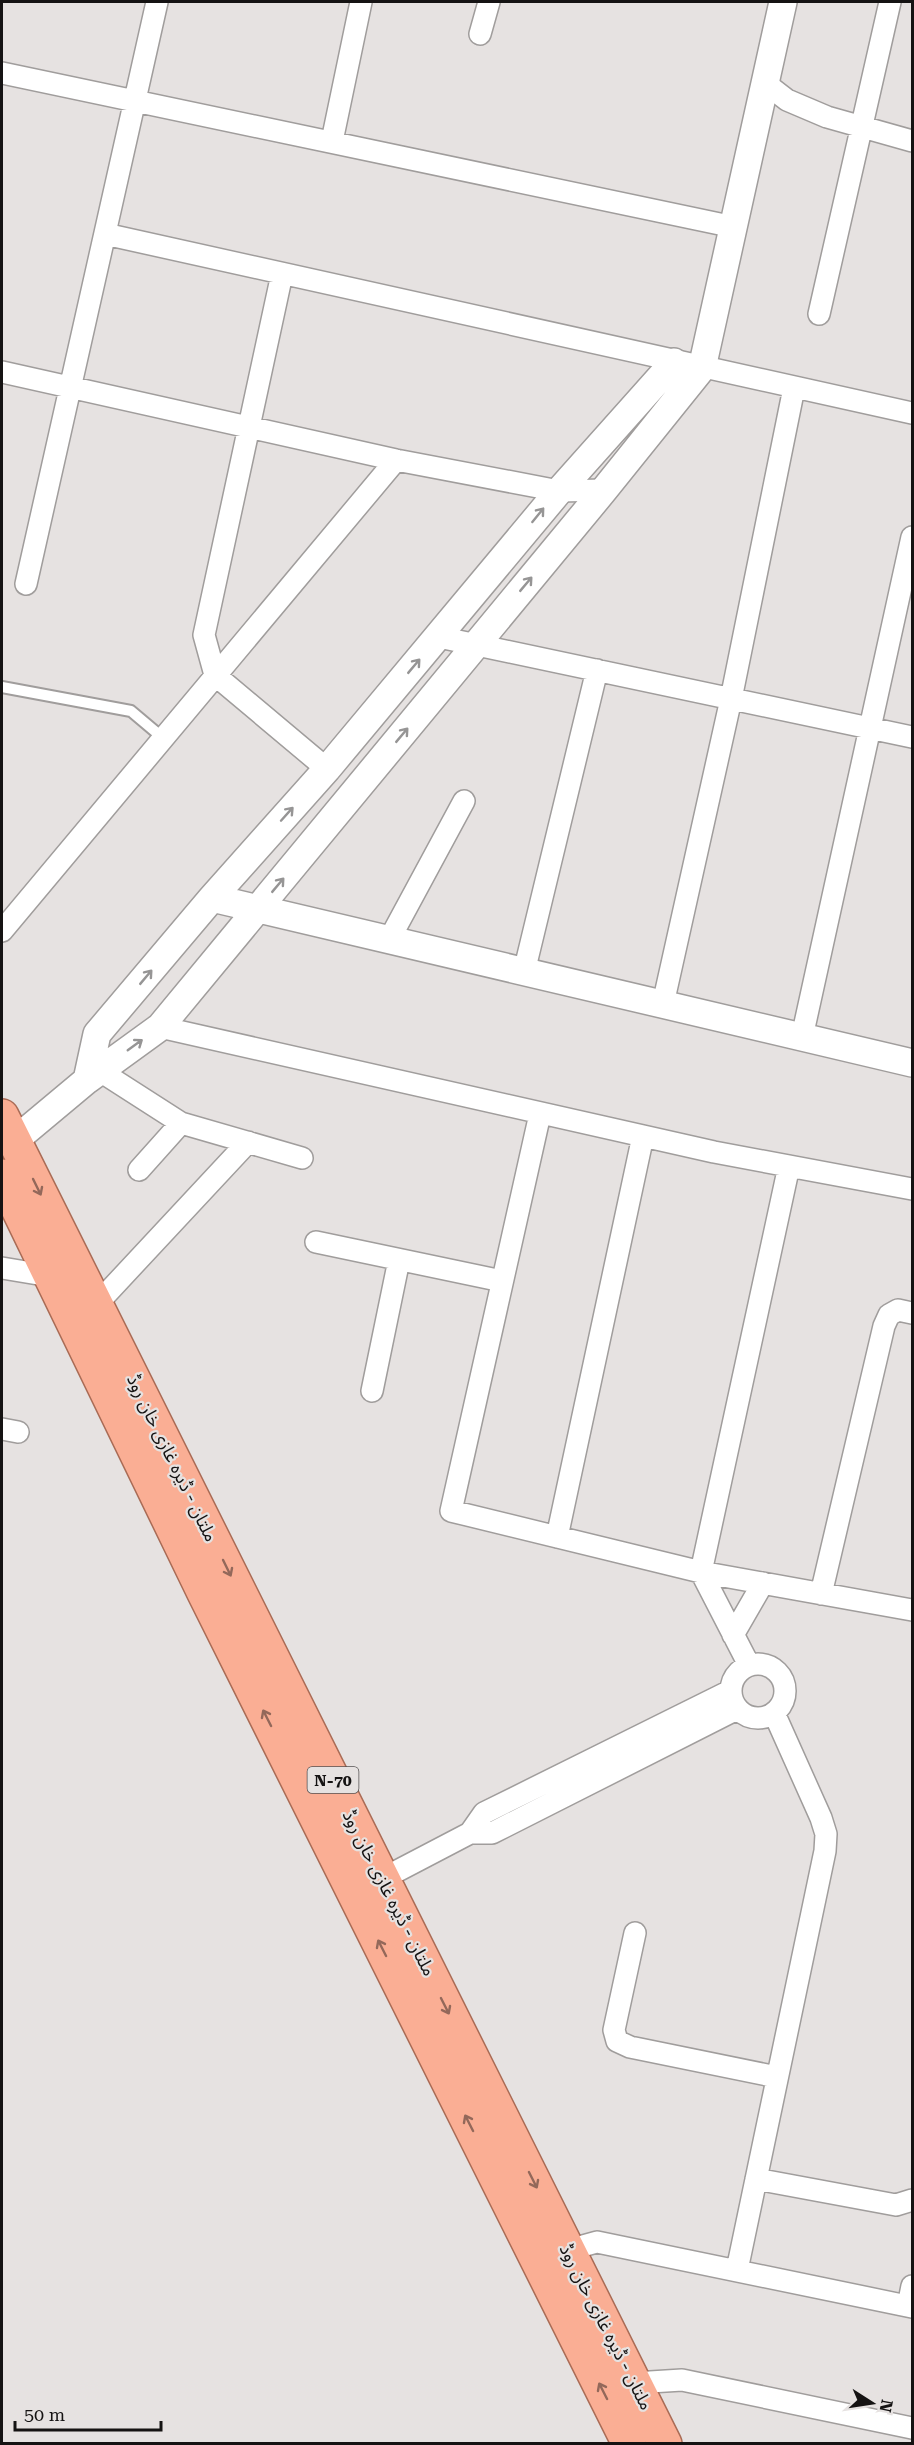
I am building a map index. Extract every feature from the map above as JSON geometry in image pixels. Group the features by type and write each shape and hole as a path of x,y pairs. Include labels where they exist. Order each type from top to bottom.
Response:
{"highway":[{"name":"ملتان - ڈیرہ غازی خان روڈ","path":"8,1128 96,1305 302,1753 630,2444"},
{"name":"ملتان - ڈیرہ غازی خان روڈ","path":"2,1176 50,1276 302,1753 382,1879 665,2444"}],"street":[{"path":"26,584 158,2"},
{"path":"332,141 361,2"},
{"path":"480,34 489,2"},
{"path":"819,314 890,2"},
{"path":"8,1128 94,1075 160,1027 477,645 702,368 765,83 776,3"},
{"path":"2,73 135,99 734,227"},
{"path":"765,83 787,100 827,117 912,141"},
{"path":"105,234 912,413"},
{"path":"282,274 204,635 215,675 327,769"},
{"path":"94,1075 97,1034 212,898 327,769 559,491 674,362"},
{"path":"2,372 396,460 559,491 604,490"},
{"path":"663,1004 731,699 794,388"},
{"path":"2,931 396,460"},
{"path":"802,1037 912,537"},
{"path":"439,637 912,737"},
{"path":"524,972 597,670"},
{"path":"389,940 464,801"},
{"path":"212,898 912,1063"},
{"path":"160,1027 540,1114 912,1189"},
{"path":"94,1075 181,1123 302,1158"},
{"path":"540,1114 451,1511 701,1572 912,1610"},
{"path":"139,1170 181,1123"},
{"path":"557,1537 643,1136"},
{"path":"96,1305 248,1142"},
{"path":"749,1665 701,1572 789,1166"},
{"path":"316,1242 502,1281"},
{"path":"372,1391 399,1260"},
{"path":"2,1268 50,1276"},
{"path":"821,1594 884,1326 889,1315 898,1310 912,1313"},
{"path":"733,1635 763,1583"},
{"path":"760,1664 770,1667 779,1674 784,1683 785,1695 781,1705 774,1713 754,1718 745,1715 734,1700 733,1680 739,1671 749,1665 760,1664"},
{"path":"382,1879 470,1833 492,1833 734,1700"},
{"path":"737,2270 825,1851 826,1834 821,1818 774,1713"},
{"path":"635,1933 614,2030 617,2041 630,2047 777,2077"},
{"path":"756,2179 897,2205 912,2200"},
{"path":"568,2250 597,2242 737,2270 911,2299"},
{"path":"634,2383 682,2380 912,2428"}],"lane":[{"path":"2,687 131,711 163,738"}]}
